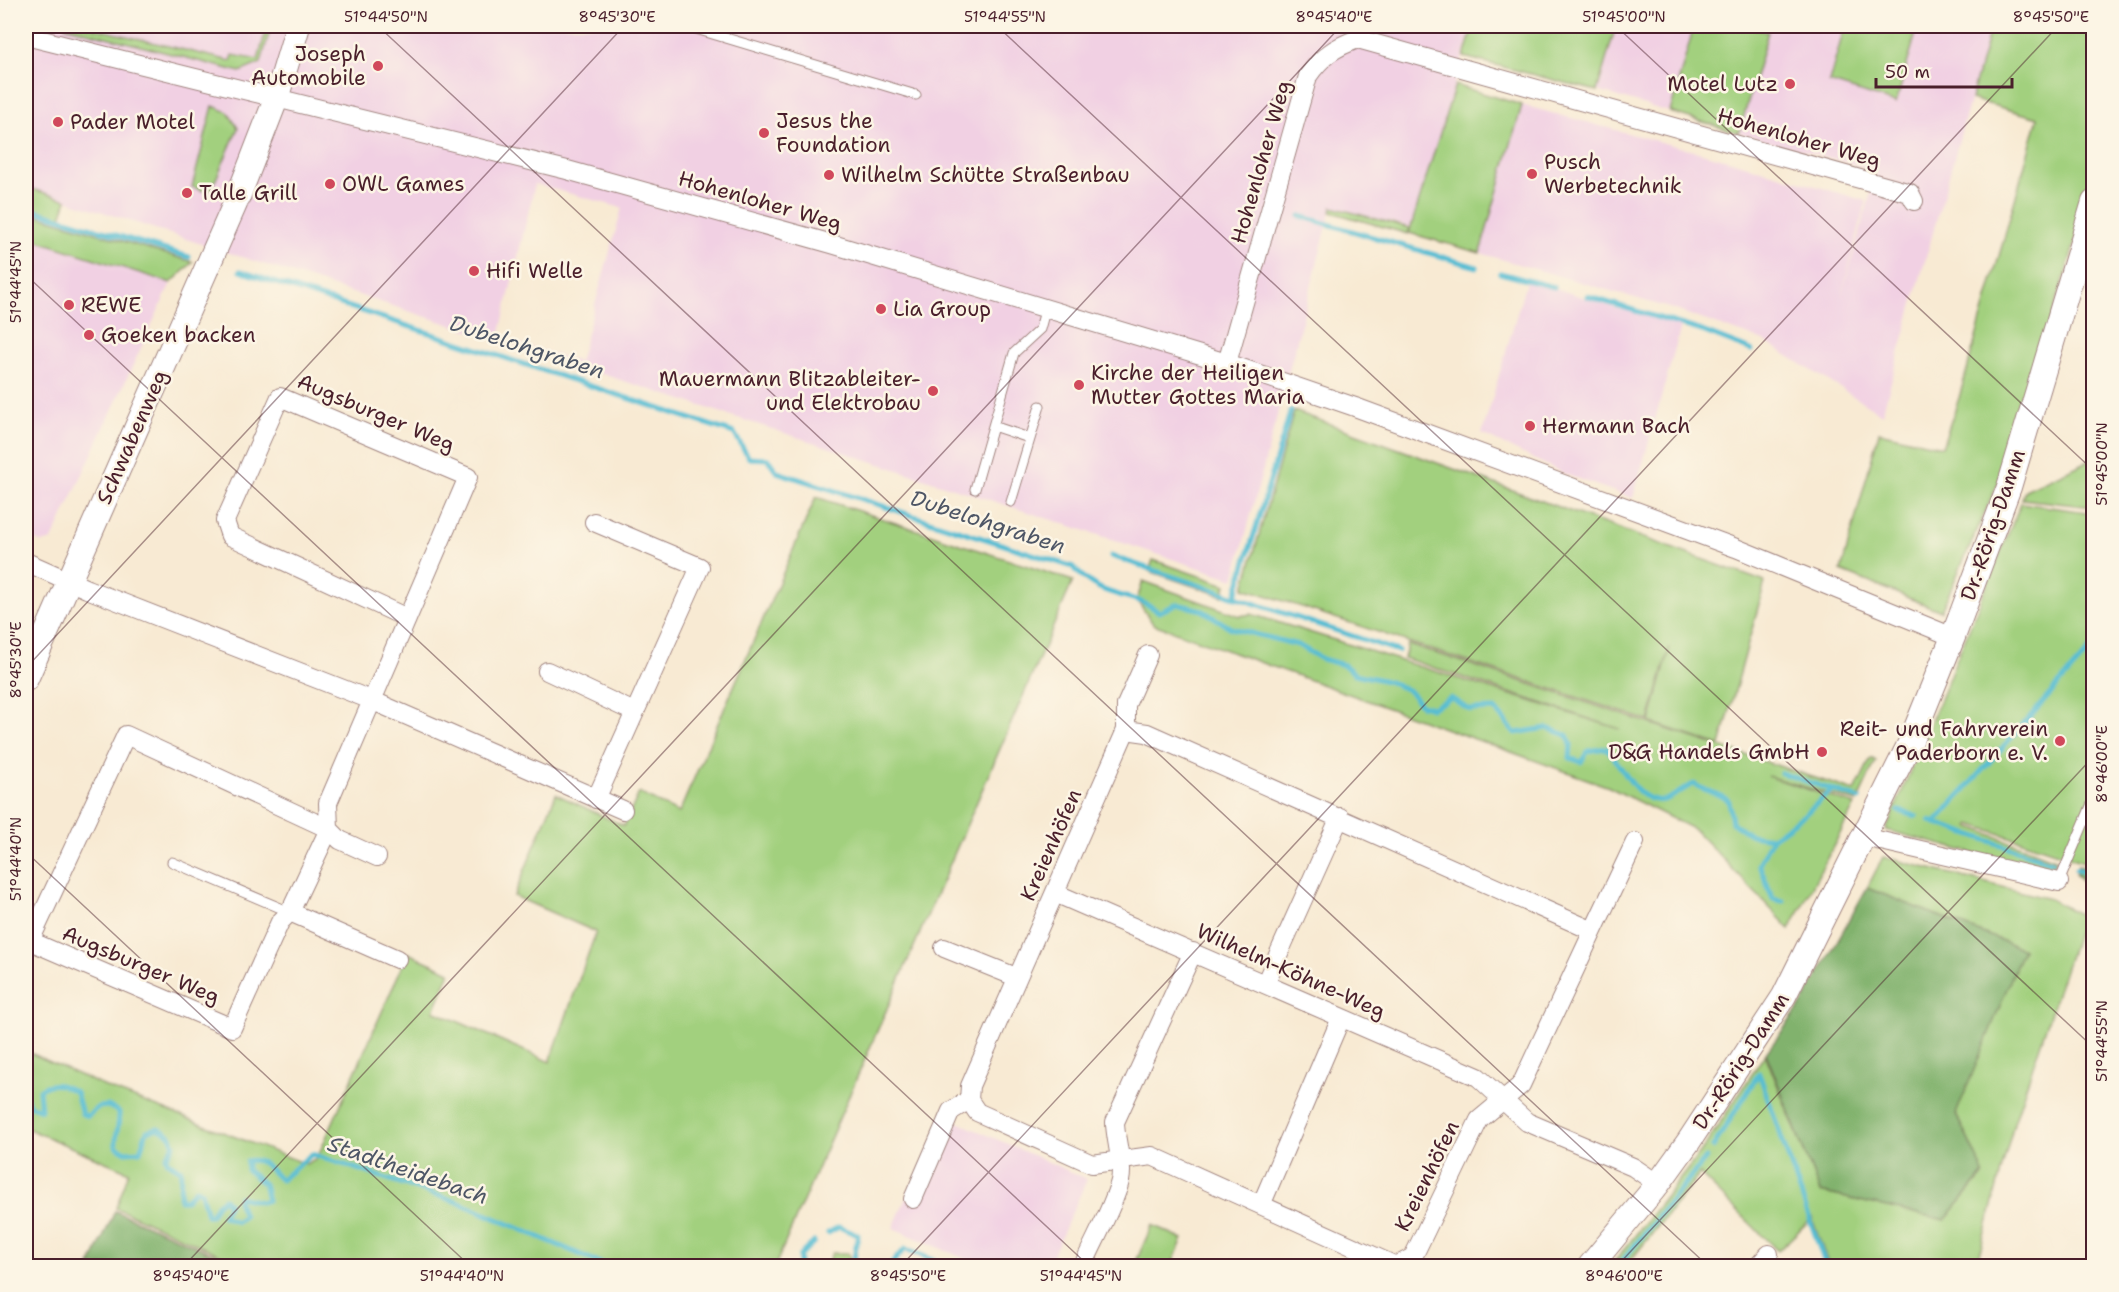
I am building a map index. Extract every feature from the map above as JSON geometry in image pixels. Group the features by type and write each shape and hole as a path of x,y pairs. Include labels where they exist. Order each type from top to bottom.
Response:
{"street":[{"name":"Schwabenweg","path":"26,679 238,197 276,99 298,26"},
{"name":"Hohenloher Weg","path":"26,36 567,170 1046,308 1227,363 1355,407 1736,548 1953,637"},
{"name":"Hohenloher Weg","path":"1227,363 1308,76 1319,60 1336,47 1358,39 1910,193 1914,201"},
{"name":"Dr.-Rörig-Damm","path":"1590,1266 1658,1184 1689,1141 1784,996 1910,743 1953,637 2009,487 2088,242 2094,202"},
{"name":"Augsburger Weg","path":"377,857 340,840 329,829 126,735 30,941 232,1028 280,922 290,912 329,829 328,803 468,477 280,396 225,521 230,536 407,618"},
{"path":"594,522 700,567 596,799"},
{"path":"26,562 68,581 371,700 624,810"},
{"name":"Kreienhöfen","path":"1148,655 1126,705 1126,730 970,1086 969,1100 977,1112 1092,1164 1152,1156 1262,1203 1396,1266 1413,1257 1479,1120 1521,1085 1635,843"},
{"path":"547,671 634,712"},
{"path":"1126,730 1146,733 1593,931"},
{"path":"1265,984 1340,818"},
{"path":"1864,837 2060,882"},
{"name":"Wilhelm-Köhne-Weg","path":"1055,893 1478,1077 1502,1101"},
{"path":"290,912 397,958"},
{"path":"944,948 1016,978"},
{"path":"1083,1266 1120,1180 1121,1160 1115,1143 1115,1122 1193,952"},
{"path":"1262,1203 1341,1018"},
{"path":"913,1199 951,1111 969,1100"},
{"path":"1502,1101 1527,1122 1634,1167 1658,1184"}],"lane":[{"path":"686,26 916,95"},
{"path":"975,489 1014,354 1040,329 1046,308"},
{"path":"1011,502 1040,406"},
{"path":"993,426 1029,438"},
{"path":"2060,882 2094,799"},
{"path":"172,862 290,912"}],"shaded area":[{"path":"26,26 1472,26 1411,227 1332,207 1234,579 26,187","holes":["213,106 229,112 192,187 197,171","535,184 622,208 579,362 499,337"]},
{"path":"1617,26 1694,26 1669,112 1598,91"},
{"path":"1695,26 1845,26 1829,82 1918,26 1991,26 1882,414 1764,341 1673,309 1480,253 1522,105 1724,159 1866,201 1840,301 1877,171 1739,133 1763,47"},
{"path":"26,237 171,283 52,540 42,543 26,536"},
{"path":"1527,279 1619,309 1682,323 1633,498 1567,475 1482,434"},
{"path":"953,1120 1087,1179 1048,1266 982,1266 893,1228 905,1200"}],"green space":[{"path":"64,26 85,26 231,61 233,55 258,60 267,26 271,26 261,63 240,72"},
{"path":"1473,26 1616,26 1597,91 1464,57"},
{"path":"1694,26 1745,26 1768,32 1739,133 1670,112"},
{"path":"1845,26 1918,26 1896,103 1829,82"},
{"path":"1991,26 2093,26 2093,166 2076,240 2002,474 1941,611 1841,571 1879,432 1942,447 1959,398 2038,118 1971,99"},
{"path":"1455,85 1522,105 1480,253 1409,233"},
{"path":"213,106 228,112 238,128 210,193 192,187"},
{"path":"26,187 67,200 61,217 26,206"},
{"path":"1332,207 1410,228 1408,234 1331,212"},
{"path":"26,212 193,262 171,283 26,237"},
{"path":"1294,411 1765,582 1720,746 1650,722 1670,647 1649,721 1244,588"},
{"path":"2093,459 2093,507 2022,499 2025,490"},
{"path":"816,497 1073,581 775,1266 245,1266 116,1208 129,1172 26,1128 26,1051 108,1088 306,1164 317,1158 408,953 450,972 434,1011 550,1062 596,932 514,896 556,794 624,826 639,793 679,813"},
{"path":"2021,503 2093,513 2093,865 1971,824 1969,826 2057,860 2050,874 1886,830"},
{"path":"1153,560 1226,585 1223,596 1149,571"},
{"path":"1143,581 1240,616 1251,614 1620,729 1404,658 1408,644 1855,791 1871,758 1876,761 1857,802 1767,776 1855,805 1790,929 1695,830 1609,787 1153,624 1137,600"},
{"path":"1883,857 2050,899 2083,916 2014,1123 1976,1266 1829,1266 1812,1218 1778,1251 1700,1174 1626,1266 1611,1266 1701,1152 1765,1054 1820,1192 1945,1220 1984,1174 1956,1113 2023,949 1867,888"},
{"path":"2078,865 2093,870 2093,890 2075,874"},
{"path":"1867,888 2023,949 1956,1114 1984,1173 1945,1220 1820,1192 1766,1053 1802,1004"},
{"path":"115,1211 240,1266 90,1266"},
{"path":"1152,1225 1183,1239 1171,1266 1134,1266"},
{"path":"832,1253 848,1253 852,1266 826,1266"}],"waterway":[{"name":"Dubelohgraben","path":"26,208 189,257"},
{"path":"1300,216 1477,267"},
{"name":"Dubelohgraben","path":"240,271 734,433 749,458 768,459 777,472 1073,567 1096,586 1137,600 1159,612 1177,604 1202,610 1231,628 1298,645 1322,659 1344,665 1355,674 1387,681 1408,690 1421,705 1432,708 1451,698 1470,710 1495,709 1515,733 1547,728 1567,735 1571,744 1570,758 1581,762 1588,751 1606,748 1631,782 1646,796 1654,800 1664,800 1694,784 1721,795 1729,801 1732,823 1751,835 1772,838 1804,815 1831,791"},
{"path":"1500,273 1554,287"},
{"path":"1587,296 1702,331 1751,350"},
{"path":"1235,598 1291,410"},
{"name":"Dubelohgraben","path":"1111,556 1398,651"},
{"path":"1935,823 2094,645"},
{"name":"Dubelohgraben","path":"1781,773 1860,799"},
{"name":"Dubelohgraben","path":"1899,811 1916,816"},
{"name":"Dubelohgraben","path":"1930,821 2052,862"},
{"path":"1772,838 1759,864 1773,899 1783,901"},
{"name":"Dubelohgraben","path":"2076,869 2094,875"},
{"path":"1713,1147 1759,1073 1826,1266"},
{"name":"Stadtheidebach","path":"26,1098 29,1105 41,1110 39,1090 53,1084 76,1092 82,1114 88,1116 98,1107 108,1106 119,1112 116,1146 126,1152 140,1151 147,1131 158,1128 170,1135 174,1145 166,1157 168,1162 181,1170 180,1200 186,1200 196,1189 201,1192 207,1215 211,1215 217,1204 224,1199 229,1204 223,1216 237,1222 244,1216 238,1201 239,1197 261,1202 268,1200 264,1184 247,1170 247,1161 258,1161 266,1165 281,1180 312,1154 455,1201 607,1266"},
{"path":"1618,1266 1706,1158"},
{"name":"Stadtheidebach","path":"828,1233 839,1227 858,1235 854,1258 859,1266"},
{"name":"Stadtheidebach","path":"799,1266 800,1255 814,1242"},
{"name":"Stadtheidebach","path":"889,1266 905,1249 949,1266"}],"place":[{"name":"Joseph Automobile","path":"378,66"},
{"name":"Motel Lutz","path":"1790,84"},
{"name":"Pader Motel","path":"58,122"},
{"name":"Jesus the Foundation","path":"764,133"},
{"name":"Pusch Werbetechnik","path":"1532,174"},
{"name":"Wilhelm Schütte Straßenbau","path":"829,175"},
{"name":"OWL Games","path":"330,184"},
{"name":"Talle Grill","path":"187,193"},
{"name":"Hifi Welle","path":"474,271"},
{"name":"REWE","path":"69,305"},
{"name":"Lia Group","path":"881,309"},
{"name":"Goeken backen","path":"89,335"},
{"name":"Kirche der Heiligen Mutter Gottes Maria","path":"1079,385"},
{"name":"Mauermann Blitzableiter- und Elektrobau","path":"933,391"},
{"name":"Hermann Bach","path":"1530,426"},
{"name":"Reit- und Fahrverein Paderborn e. V.","path":"2060,741"},
{"name":"D&G Handels GmbH","path":"1822,752"}]}
